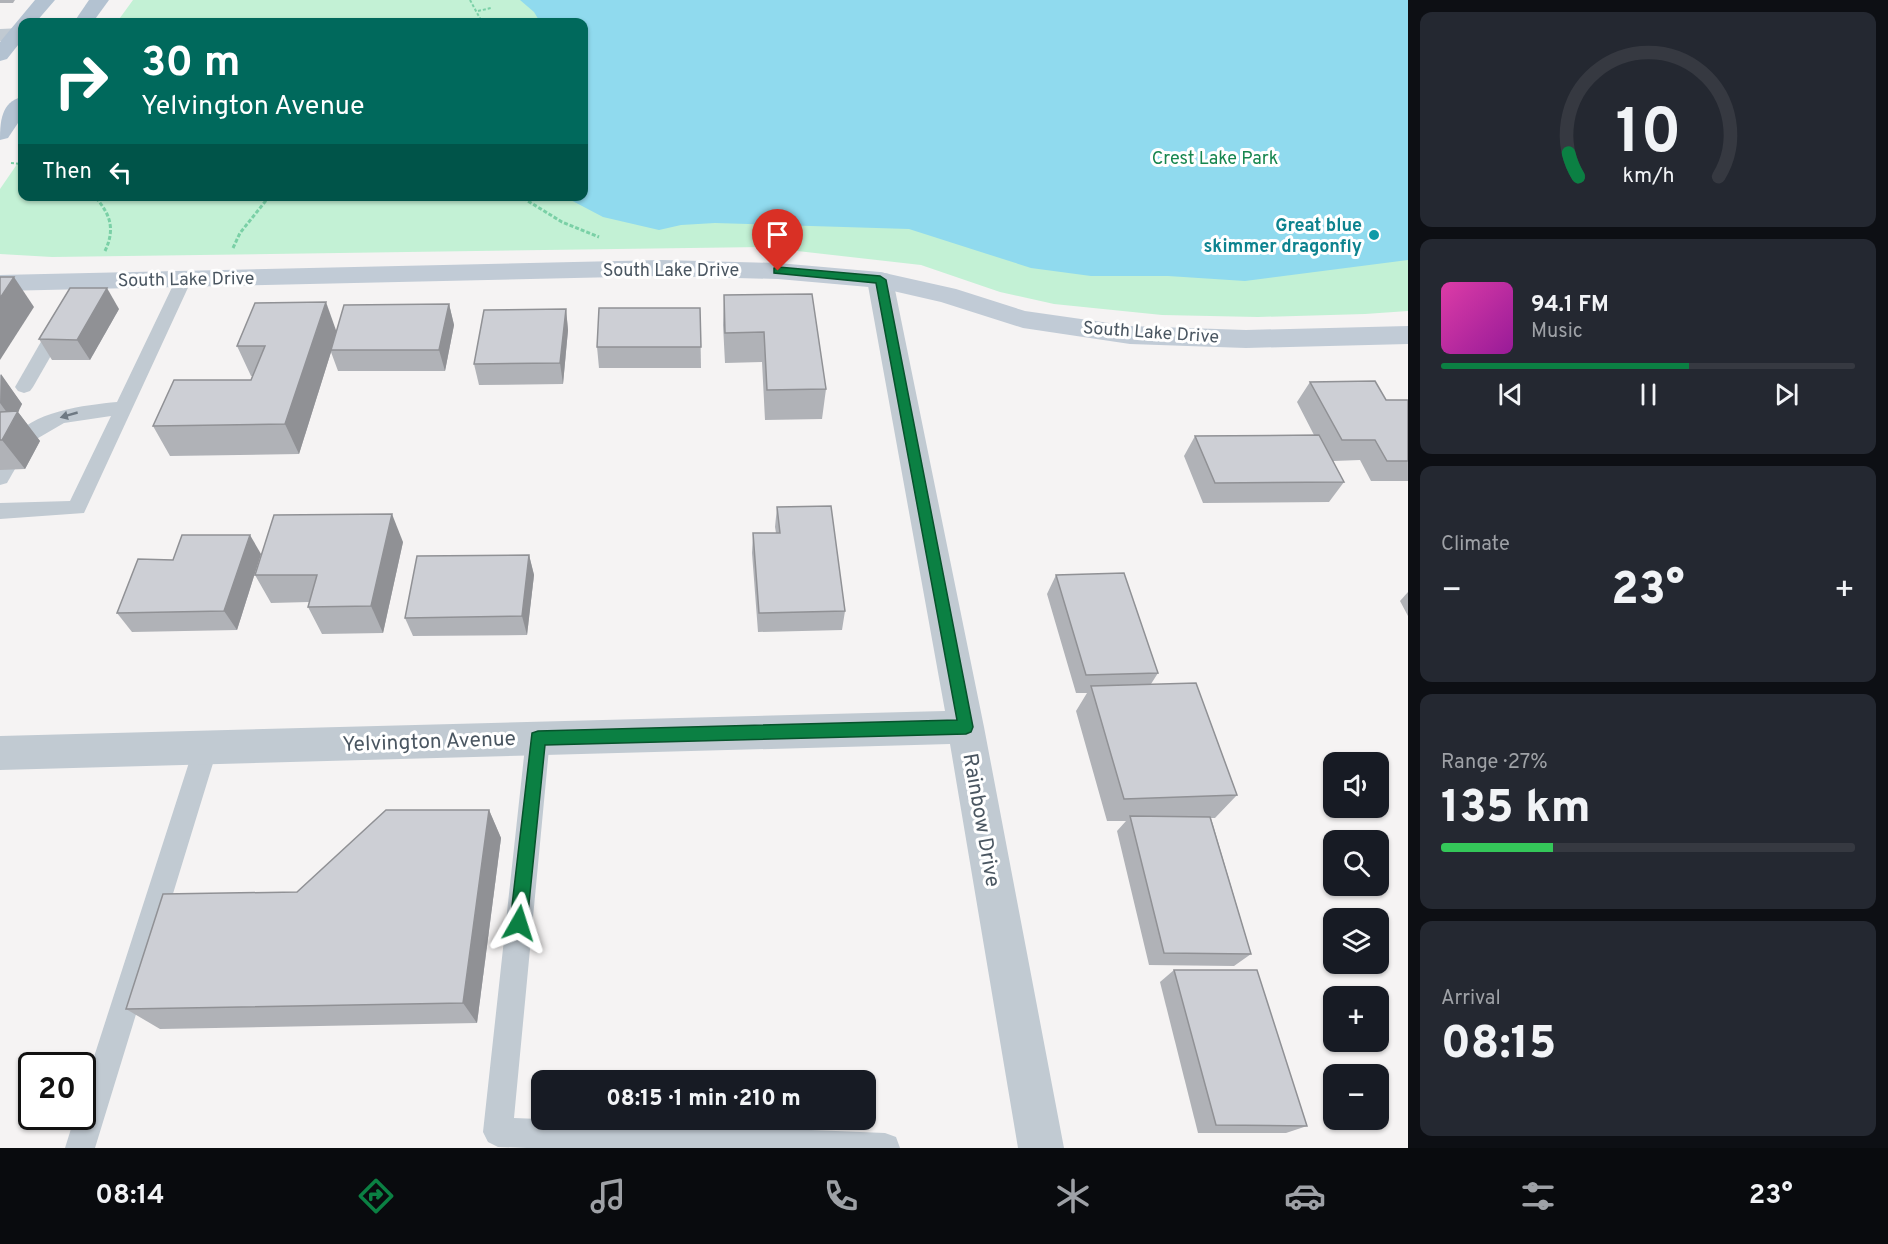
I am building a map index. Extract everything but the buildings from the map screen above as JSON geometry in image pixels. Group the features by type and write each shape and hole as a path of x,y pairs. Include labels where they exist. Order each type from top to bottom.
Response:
{"main road":[{"path":"29,18 45,0"},
{"path":"85,18 99,0"},
{"path":"0,55 18,31"},
{"path":"0,133 18,108"}],"street":[{"name":"South Lake Drive","path":"0,283 75,297 184,279 662,268 778,271 880,280 947,295 1023,319 1130,334 1246,339 1408,335"},
{"name":"Rainbow Drive","path":"880,280 966,727 1041,1148"},
{"name":"Yelvington Avenue","path":"0,753 966,727"}],"lane":[{"path":"0,511 77,508 184,279"},
{"path":"24,387 75,297"},
{"path":"21,441 42,425 71,412 124,408"},
{"path":"538,738 495,1140 885,1148"},
{"path":"80,1148 206,747"}],"path":[{"path":"470,0 480,18"},
{"path":"478,12 490,8"},
{"path":"11,163 18,164"},
{"path":"99,201 112,221 111,241 105,251"},
{"path":"233,249 240,233 266,201"},
{"path":"528,201 562,222 598,237 610,238"}],"green space":[{"name":"Crest Lake Park","path":"133,0 1408,0 1408,311 1258,317 1162,315 1054,304 1000,292 921,265 762,247 52,257 0,254 0,189 18,163 18,201 588,201 588,18 120,18"}],"water":[{"name":"Crest Lake Park","path":"520,0 1408,0 1408,260 1245,281 1168,276 1091,276 1031,268 909,229 715,223 681,225 659,230 603,217 573,201 588,201 588,18 538,18"}],"place":[{"name":"Great blue skimmer dragonfly","path":"1374,235"}],"route":[{"path":"519,923 538,738 966,727 880,280 778,271"}]}
